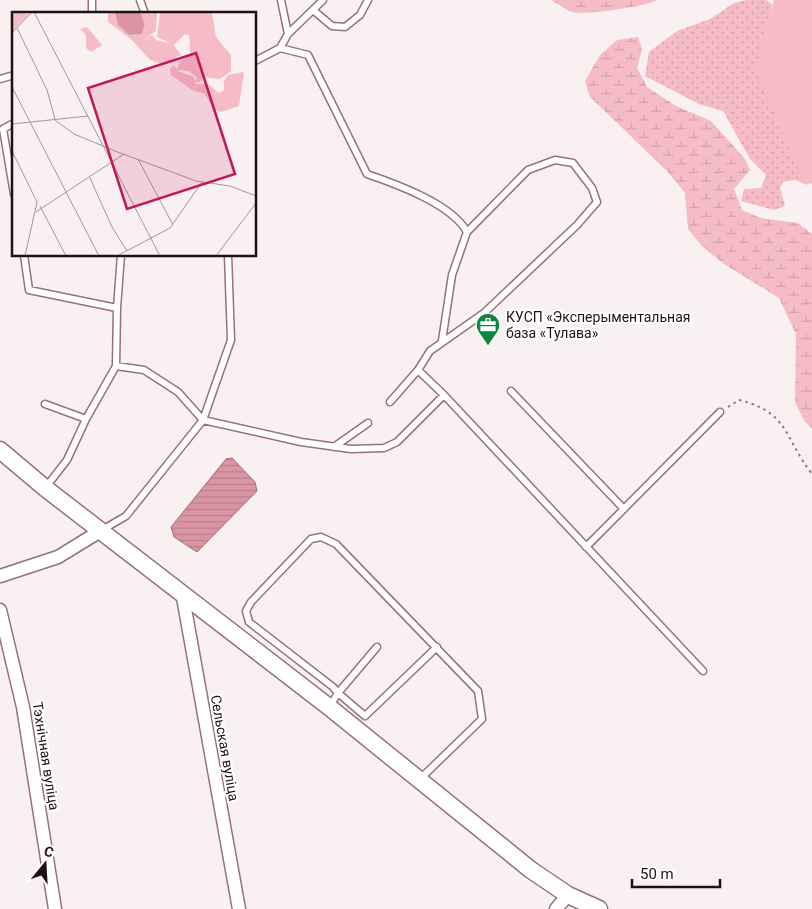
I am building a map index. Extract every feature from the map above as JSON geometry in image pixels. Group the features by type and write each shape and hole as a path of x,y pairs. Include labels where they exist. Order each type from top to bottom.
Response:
{"street":[{"path":"0,450 45,488 182,592 334,700 418,781 531,870 568,894 599,909"},
{"path":"0,576 58,557 102,530"},
{"name":"Сельская вуліца","path":"182,592 239,909"},
{"name":"Тэхнічная вуліца","path":"0,610 23,707 55,909"},
{"path":"556,909 568,894"}],"lane":[{"path":"140,0 144,12"},
{"path":"281,0 288,34"},
{"path":"256,60 280,48 288,34 322,0"},
{"path":"313,10 332,26 345,27 360,15 368,0"},
{"path":"280,48 308,55 367,174 407,188 461,221 467,232"},
{"path":"12,124 3,129 12,182"},
{"path":"390,402 418,370 430,351 484,313 577,225 597,202 592,188 573,163 555,160 528,170 467,232 452,275 442,341"},
{"path":"24,256 30,290 118,308"},
{"path":"45,488 67,460 86,418 116,366 121,256"},
{"path":"102,530 126,516 203,420 231,340 228,256"},
{"path":"116,366 144,370 178,392 203,420 301,442 351,449 384,448 397,442 444,395"},
{"path":"418,370 444,395 703,671"},
{"path":"511,392 624,509"},
{"path":"45,404 86,418"},
{"path":"586,547 720,412"},
{"path":"334,447 368,423"},
{"path":"418,781 482,719 478,691 437,647 336,544 321,537 311,539 251,602 246,611 249,622 334,700 365,716 437,647"},
{"path":"334,700 377,647"}],"path":[{"path":"720,412 738,400 759,405 784,424 798,456 812,474"}],"green space":[{"path":"551,0 657,0 601,12 578,13 569,11"},
{"path":"746,0 766,0 772,4 764,56 812,180 808,185 795,180 783,182 780,188 785,206 774,210 741,201 744,189 761,188 766,175 750,159 723,111 699,104 645,76 649,52 677,31 710,19 734,3"},
{"path":"774,0 812,0 812,184 803,180 755,70"},
{"path":"638,37 642,49 637,68 647,87 676,106 711,121 745,159 750,170 734,189 742,210 761,218 798,223 812,234 812,429 804,420 795,402 796,334 779,298 724,264 702,246 688,229 685,193 668,172 590,97 585,81 600,55 617,40"}],"shaded area":[{"path":"232,458 255,482 257,491 197,552 174,537 171,527 226,459"}],"place":[{"name":"КУСП «Эксперыментальная база «Тулава»","path":"488,346"}]}
